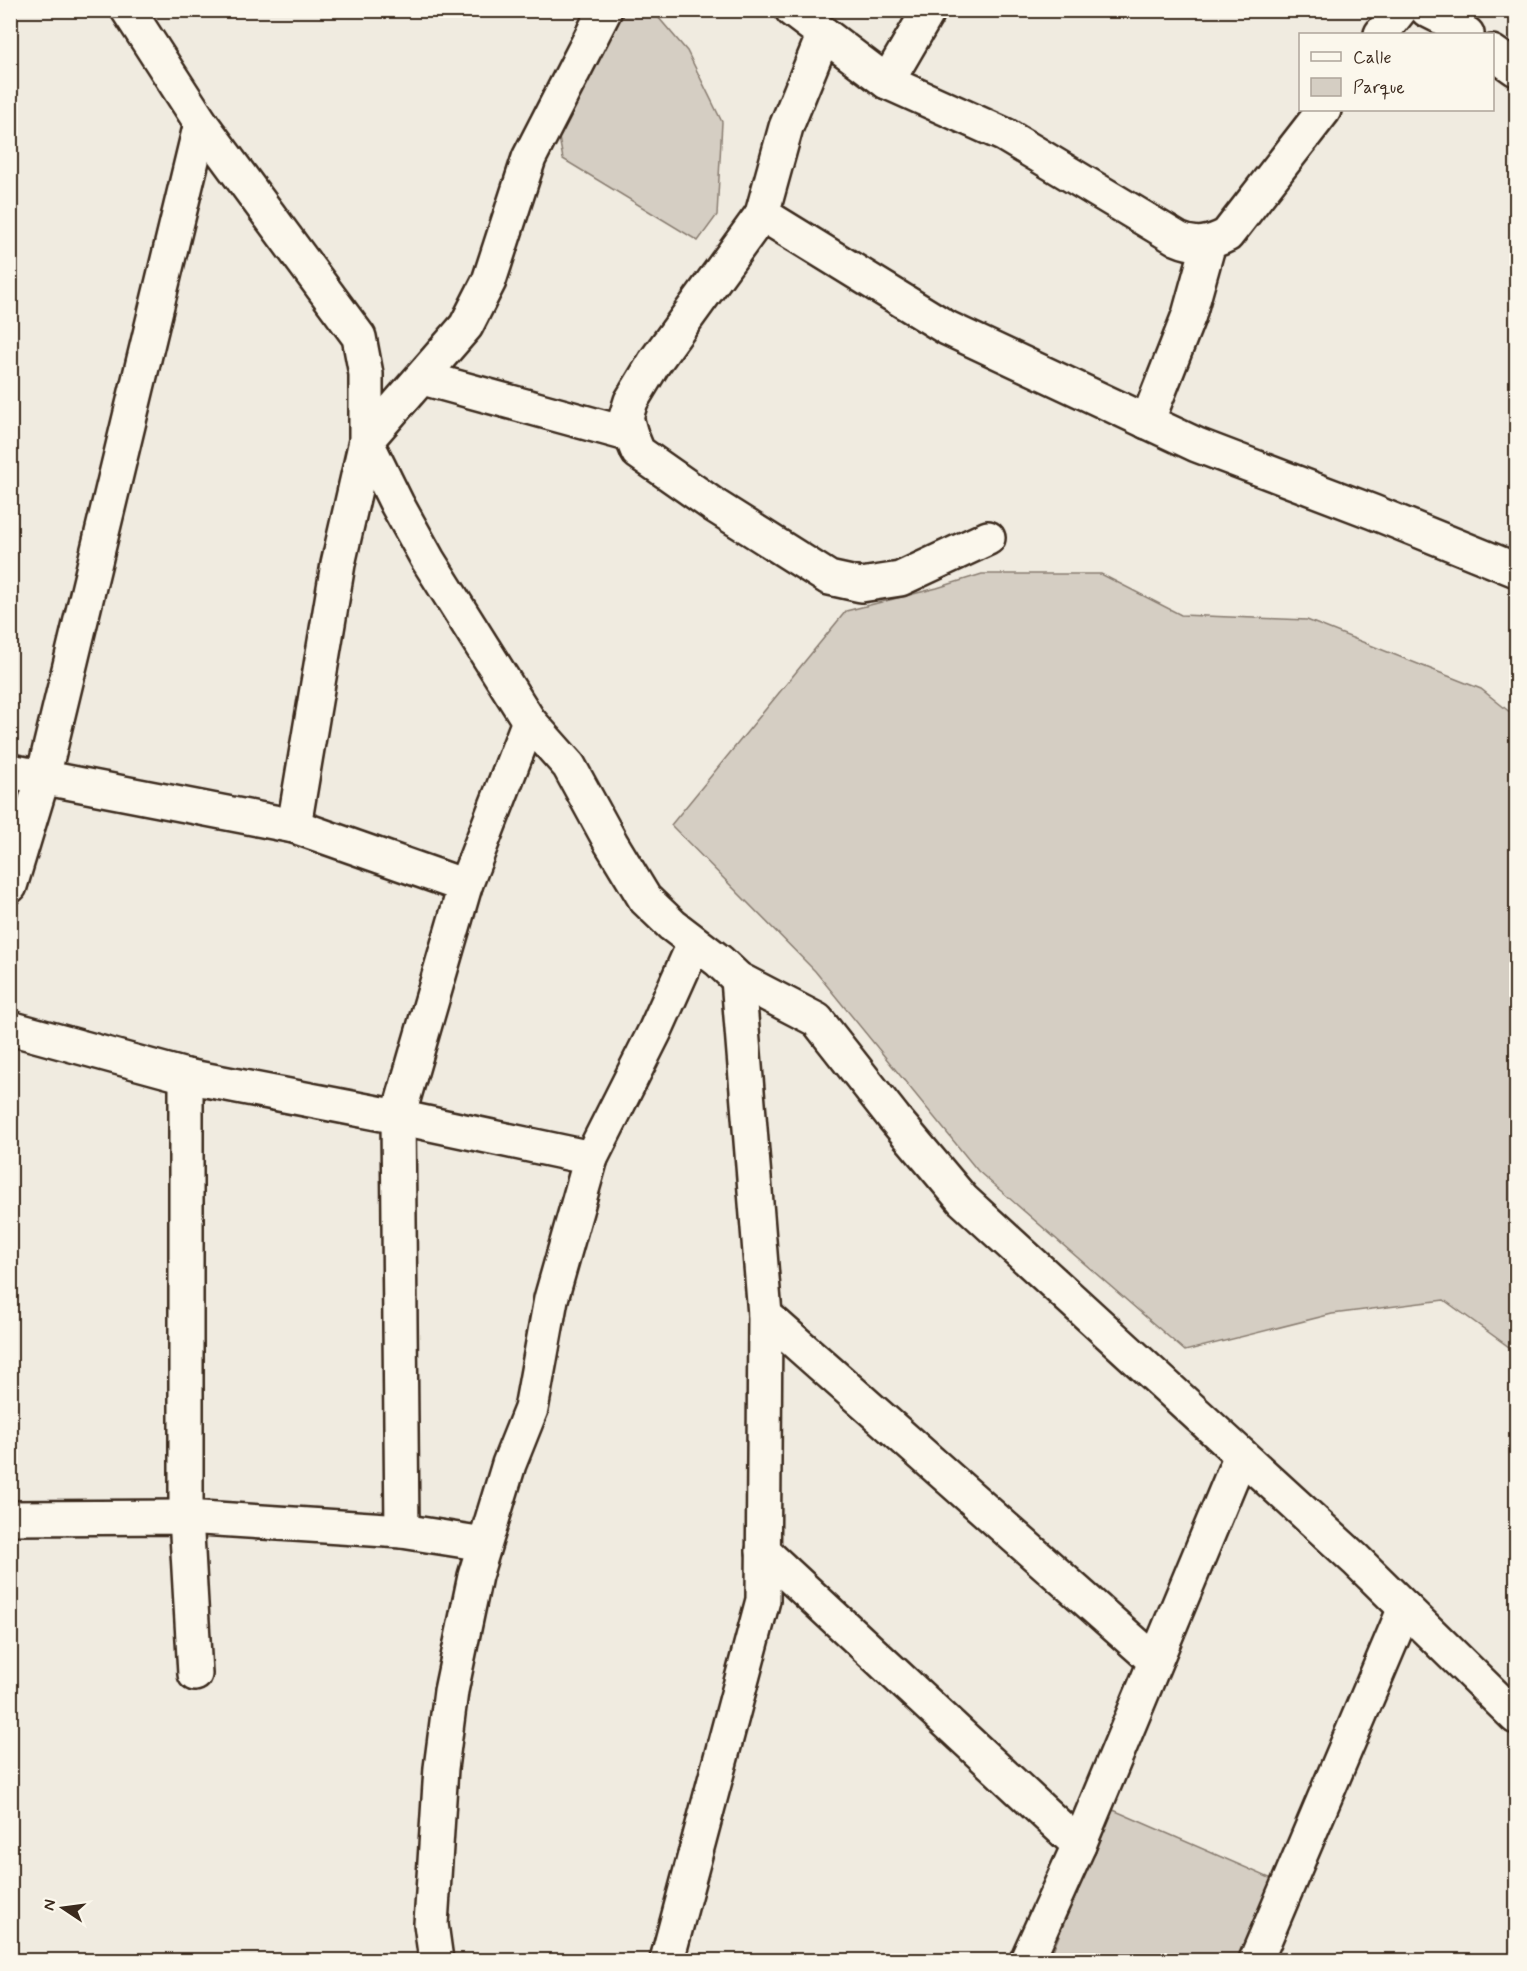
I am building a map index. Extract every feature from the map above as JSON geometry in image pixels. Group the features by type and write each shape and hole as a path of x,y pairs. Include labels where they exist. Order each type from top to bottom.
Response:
{"street":[{"path":"128,10 201,123 359,337 366,374 366,441 338,564 294,826"},
{"path":"366,441 466,326 489,281 505,238 529,158 605,10"},
{"path":"792,10 887,82 1005,135 1189,244 1209,243 1227,235 1323,111"},
{"path":"887,82 929,10"},
{"path":"1382,33 1400,10"},
{"path":"1427,10 1465,33"},
{"path":"824,33 786,127 762,214 654,363 631,401 626,417 631,435 638,452 715,506 829,578 861,585 900,579 988,538"},
{"path":"1494,53 1516,69"},
{"path":"10,886 43,777 201,123"},
{"path":"762,214 947,328 1197,445 1373,512 1516,570"},
{"path":"1147,422 1189,315 1209,243"},
{"path":"423,378 631,435"},
{"path":"366,441 429,560 529,721 568,766 645,899 694,944 719,961 738,979 817,1020 894,1118 963,1200 1405,1608 1516,1717"},
{"path":"402,1531 398,1117 465,886 529,721"},
{"path":"10,771 294,826 465,886"},
{"path":"436,1960 431,1924 441,1768 451,1691 462,1633 484,1544 509,1464 531,1409 551,1299 591,1158 656,1031 694,944"},
{"path":"668,1960 762,1600 765,1315 738,979"},
{"path":"10,1028 186,1076 398,1117 591,1158"},
{"path":"186,1076 186,1517 195,1674"},
{"path":"765,1315 1155,1661"},
{"path":"1027,1960 1079,1845 1241,1455"},
{"path":"10,1518 186,1517 402,1531 484,1544"},
{"path":"763,1551 1079,1845"},
{"path":"1256,1960 1405,1608"}],"green space":[{"path":"624,11 643,11 658,17 687,51 722,122 717,215 698,241 563,159 555,116"},
{"path":"982,574 1101,574 1181,615 1307,620 1481,689 1516,717 1516,1352 1444,1300 1332,1314 1185,1351 978,1171 815,971 671,825 846,611"},
{"path":"1111,1809 1279,1882 1244,1960 1049,1960"}]}
